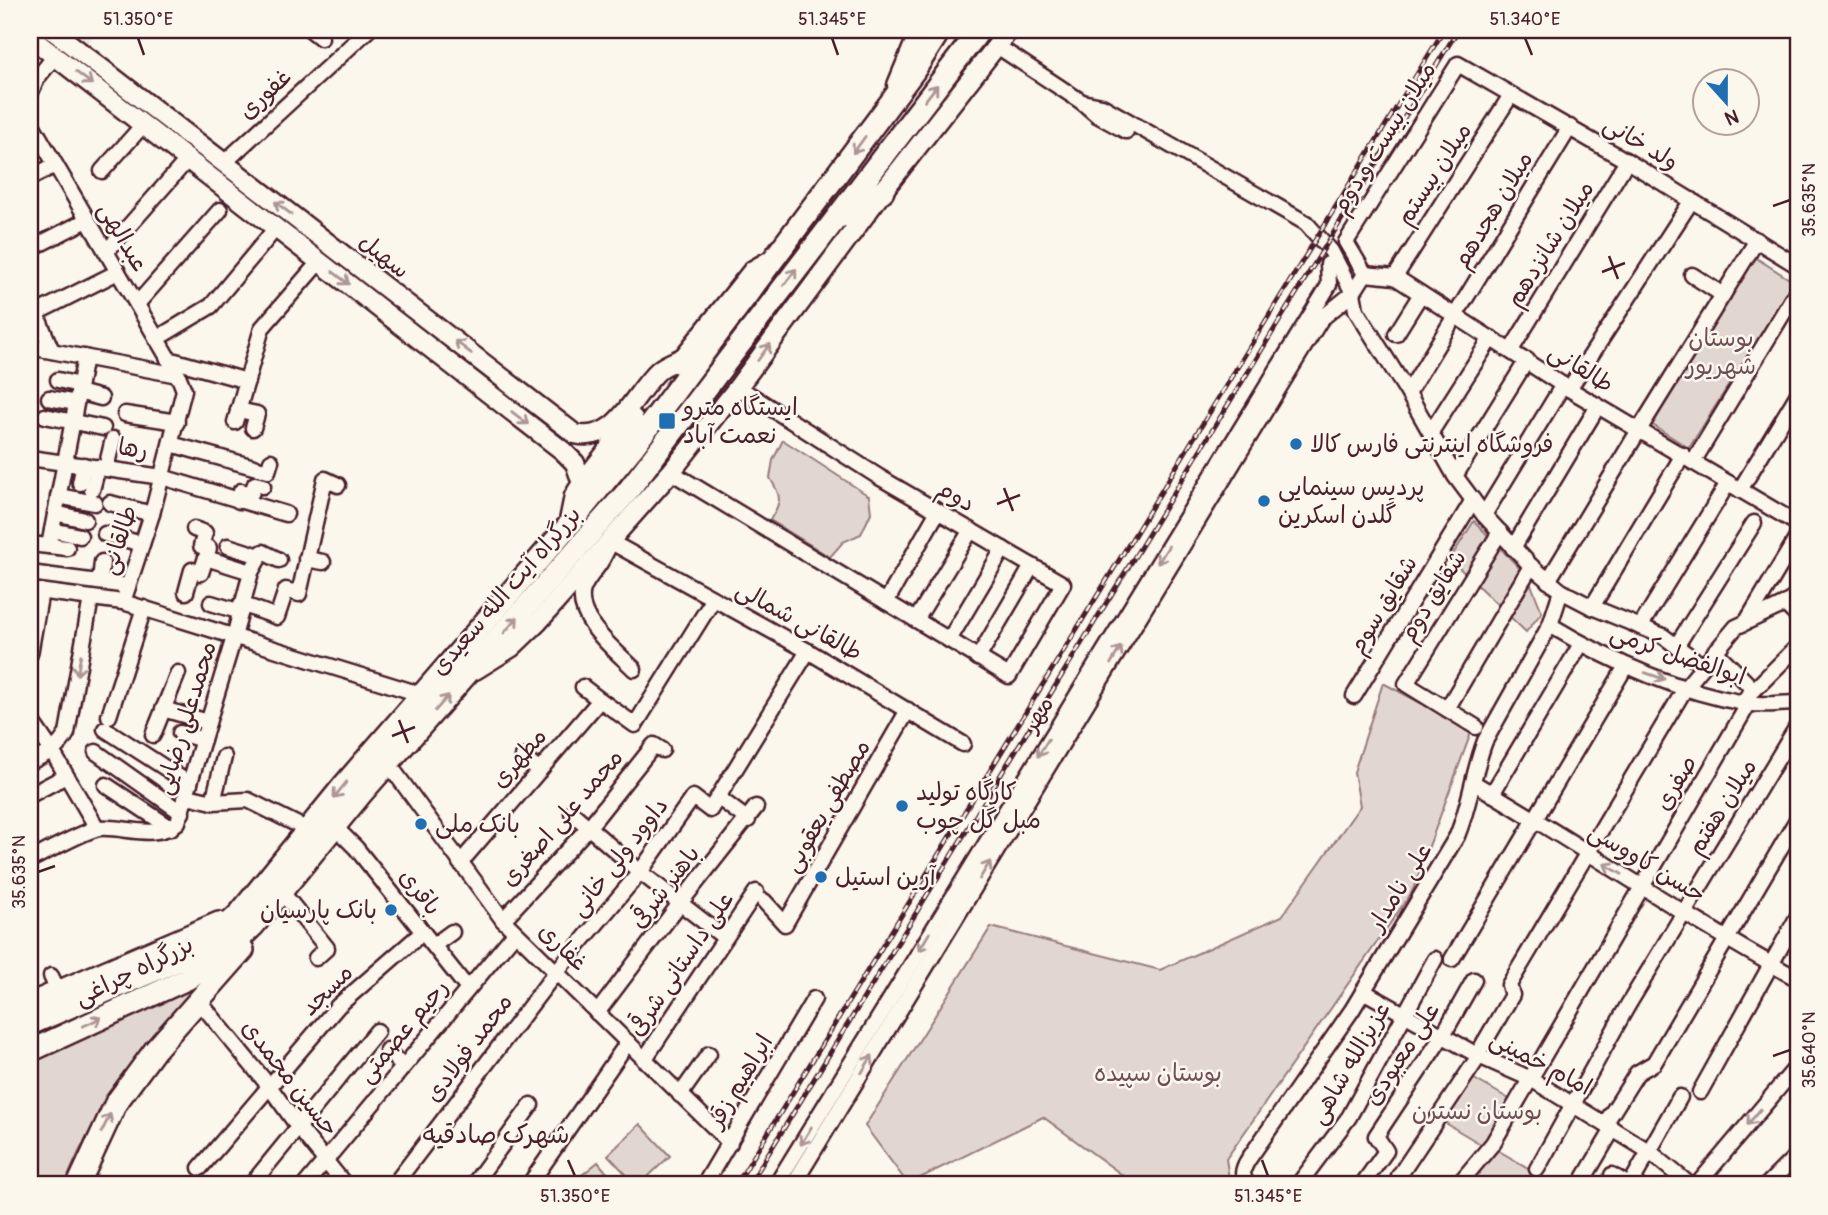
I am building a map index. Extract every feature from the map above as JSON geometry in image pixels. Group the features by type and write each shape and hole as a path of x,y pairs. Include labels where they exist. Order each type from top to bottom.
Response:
{"highway":[{"name":"بزرگراه آیت الله سعیدی","path":"78,1185 116,1103 155,1050 250,942 246,919 308,830 634,446 914,71 940,30"},
{"name":"بزرگراه آیت الله سعیدی","path":"246,919 281,891 388,763 466,676 628,505 830,225 980,30"},
{"path":"830,225 883,191"},
{"path":"30,1004 54,983 106,970 246,919"},
{"name":"بزرگراه چراغی","path":"30,1024 181,959 246,919"},
{"name":"بزرگراه چراغی","path":"30,1051 187,979 225,953 246,919"},
{"path":"52,1014 106,970"}],"main road":[{"name":"سهیل","path":"52,30 575,434"},
{"path":"888,106 920,30"},
{"path":"466,676 512,647 611,542 628,505 671,472 738,387 883,191 1009,30"},
{"name":"سهیل","path":"30,37 564,451 575,463 582,483"},
{"path":"568,526 574,496 582,483 752,270 776,258"},
{"path":"575,434 587,437 609,428 660,369 684,357"},
{"path":"564,451 570,453 579,446 579,439 575,434"}],"street":[{"name":"غفوری","path":"224,163 369,30"},
{"path":"997,46 1082,102 1097,115 1302,230 1324,257 1329,257"},
{"path":"30,94 38,77 55,56"},
{"name":"ولد خانی","path":"1458,64 1570,127 1798,266"},
{"name":"میلان بیست و دوم","path":"1365,274 1346,242 1458,64"},
{"name":"میلان بیستم","path":"1395,276 1511,95"},
{"path":"1082,102 1102,106 1306,223 1329,257 1345,298 1356,310 1408,393 1455,476 1484,516 1531,566 1561,591 1662,636 1703,666"},
{"name":"عبدالهی","path":"30,121 178,375"},
{"path":"102,171 143,125"},
{"name":"میلان هجدهم","path":"1408,393 1457,317 1570,127"},
{"path":"106,252 188,159"},
{"name":"میلان شانزدهم","path":"1511,350 1627,161"},
{"path":"30,178 55,165"},
{"path":"1484,516 1566,387 1692,201"},
{"path":"136,304 220,210"},
{"path":"30,249 87,220"},
{"path":"156,338 211,306 276,228"},
{"path":"1548,581 1757,240"},
{"name":"مهر","path":"1232,455 1329,285 1329,257"},
{"path":"253,428 257,414 237,416 262,328 320,262"},
{"path":"52,351 33,306 118,272"},
{"path":"1345,298 1365,274 1395,276"},
{"path":"1692,275 1723,295"},
{"name":"طالقانی","path":"1395,276 1566,387 1734,486 1796,517"},
{"path":"1592,607 1798,289"},
{"path":"1323,295 1335,292 1338,298 1345,298"},
{"path":"1396,334 1421,294"},
{"name":"مهر","path":"776,1185 1232,455 1321,319 1345,298"},
{"path":"1431,432 1491,338"},
{"path":"30,347 178,375"},
{"path":"49,546 85,357"},
{"path":"168,359 247,381"},
{"path":"1455,476 1527,360"},
{"name":"طالقانی","path":"178,375 184,390 177,422 152,514 123,602 423,695"},
{"path":"58,380 78,393 102,398"},
{"name":"دوم","path":"738,387 879,477 1063,584 1009,676 978,658"},
{"path":"49,398 78,393"},
{"path":"1640,628 1798,394"},
{"path":"1513,548 1598,406"},
{"path":"125,414 177,422"},
{"path":"45,416 108,434 96,467 94,495"},
{"path":"171,444 268,471 271,461"},
{"name":"رها","path":"30,458 162,477 234,494 286,513"},
{"path":"671,472 978,658 1032,566"},
{"path":"211,603 277,617 286,590 305,595 306,559 331,482"},
{"path":"234,494 251,494 255,484 263,486"},
{"path":"58,496 94,495 152,514"},
{"name":"شقایق سوم","path":"1354,696 1473,500"},
{"path":"886,602 938,511"},
{"path":"55,513 85,520"},
{"path":"1677,645 1754,523"},
{"path":"186,592 192,570 201,573 209,548 201,546 205,533 194,529"},
{"path":"52,530 80,536"},
{"path":"916,620 971,530"},
{"name":"شقایق دوم","path":"1447,709 1406,684 1500,533"},
{"path":"105,534 142,544"},
{"path":"1746,621 1798,536"},
{"path":"611,542 583,590 582,604 598,634 634,669"},
{"name":"طالقانی شمالی","path":"611,542 808,651 963,744"},
{"path":"30,544 67,548"},
{"path":"228,546 279,560"},
{"path":"949,640 1003,549"},
{"name":"محمدعلی رضایی","path":"30,860 97,828 158,832 171,828 178,822 251,572 262,554"},
{"path":"206,558 251,572"},
{"path":"306,559 323,562"},
{"path":"100,582 102,562"},
{"path":"1476,727 1447,709 1531,566"},
{"path":"30,573 128,586"},
{"path":"30,654 35,591 123,602"},
{"name":"علی نامدار","path":"1248,1185 1243,1178 1242,1169 1363,991 1457,836 1466,814 1477,760 1485,741 1550,625 1561,591"},
{"path":"1399,1176 1479,1056 1512,995 1509,985 1686,687 1736,627 1798,595"},
{"path":"30,762 52,751 63,742 68,733 91,598"},
{"path":"583,687 635,725 713,600"},
{"path":"1785,604 1798,617"},
{"path":"144,608 107,723 188,790 213,802 248,800 308,830"},
{"name":"ابوالفضل کرمی","path":"1550,625 1626,666 1686,687 1798,703"},
{"path":"1492,794 1581,644"},
{"name":"صفری","path":"1466,1183 1531,1079 1749,698 1798,646"},
{"path":"748,820 719,798 808,651"},
{"path":"1715,652 1749,698"},
{"path":"1452,959 1626,666"},
{"path":"153,735 178,673"},
{"name":"مهر","path":"793,1185 1086,692"},
{"name":"مطهری","path":"460,863 600,700"},
{"path":"163,709 208,722"},
{"name":"مصطفی یعقوبی","path":"760,897 785,924 908,710"},
{"path":"30,719 97,828"},
{"name":"میلان هفتم","path":"1537,1169 1628,1006 1798,725"},
{"path":"180,733 203,740"},
{"name":"محمد علی اصغری","path":"503,920 659,748"},
{"path":"96,752 182,813"},
{"path":"213,802 224,757"},
{"path":"523,757 539,771"},
{"name":"غفاری","path":"388,763 503,920 730,1143"},
{"path":"30,795 66,776"},
{"name":"حسن کاووسی","path":"1474,783 1536,818 1588,854 1798,979"},
{"path":"106,785 171,828"},
{"name":"داوود ولی خانی","path":"556,972 640,872 694,797 710,810 719,798"},
{"name":"باهنر شرقی","path":"597,1013 756,807"},
{"path":"572,813 640,872 725,938"},
{"path":"1580,1185 1637,1073 1654,1063 1798,818"},
{"name":"باقری","path":"334,826 356,848 468,989"},
{"path":"281,891 327,947 316,958"},
{"name":"علی داستانی شرقی","path":"644,1060 725,938 760,897"},
{"path":"1700,1092 1798,916"},
{"path":"433,945 452,932"},
{"name":"مسجد","path":"200,1168 338,1006 423,933"},
{"name":"رحیم عصمتی","path":"305,1185 515,933"},
{"name":"عزیزالله شاهی","path":"1298,1185 1349,1117 1436,959"},
{"name":"محمد فولادی","path":"394,1185 556,972"},
{"name":"علی معبودی","path":"1362,1185 1386,1151 1376,1136 1443,1035 1474,980"},
{"name":"امام خمینی","path":"1363,991 1479,1056 1531,1079 1650,1152 1690,1185"},
{"name":"ابراهیم زقر","path":"704,1185 814,999"},
{"name":"حسین محمدی","path":"199,1001 345,1185"},
{"path":"251,1185 377,1031"},
{"path":"529,1185 628,1042"},
{"path":"387,1050 402,1068"},
{"path":"680,1095 709,1054"},
{"path":"1697,1185 1798,1065"},
{"path":"1612,1175 1630,1185 1680,1097"},
{"path":"473,1185 531,1105"},
{"path":"87,1185 93,1150"},
{"path":"1767,1185 1798,1154"}],"shaded area":[{"path":"59,30 89,30 95,34 83,49"}],"green space":[{"name":"بوستان شهریور","path":"1753,256 1794,282 1689,448 1648,422"},
{"path":"783,440 869,496 871,513 861,534 843,542 830,557 770,520 779,499 770,478 773,460"},
{"path":"1474,521 1528,577 1542,612 1526,632 1450,559"},
{"name":"بوستان سپیده","path":"1383,683 1472,730 1412,892 1226,1159 1230,1185 1136,1185 1043,1117 908,1184 865,1126 991,927 1160,970 1282,916 1360,806 1354,772"},
{"path":"215,971 151,1046 111,1099 77,1155 65,1185 33,1185 30,1177 30,1060"},
{"name":"بوستان نسترن","path":"1469,1076 1511,1100 1484,1146 1442,1121"},
{"path":"640,1124 670,1156 636,1185 608,1155"},
{"path":"1494,1148 1557,1185 1466,1185"},
{"path":"598,1162 617,1185 572,1183"}],"railway":[{"path":"736,1185 1444,30"},
{"path":"749,1185 1458,30"}],"place":[{"name":"ایستگاه مترو نعمت آباد","path":"667,421"},
{"name":"فروشگاه اینترنتی فارس کالا","path":"1296,444"},
{"name":"پردیس سینمایی گلدن اسکرین","path":"1264,501"},
{"name":"کارگاه تولید مبل گل چوب","path":"902,806"},
{"name":"بانک ملی","path":"421,824"},
{"name":"آرین استیل","path":"821,877"},
{"name":"بانک پارسیان","path":"391,910"}],"district":[{"name":"شهرک صادقیه","path":"496,1135"}]}
